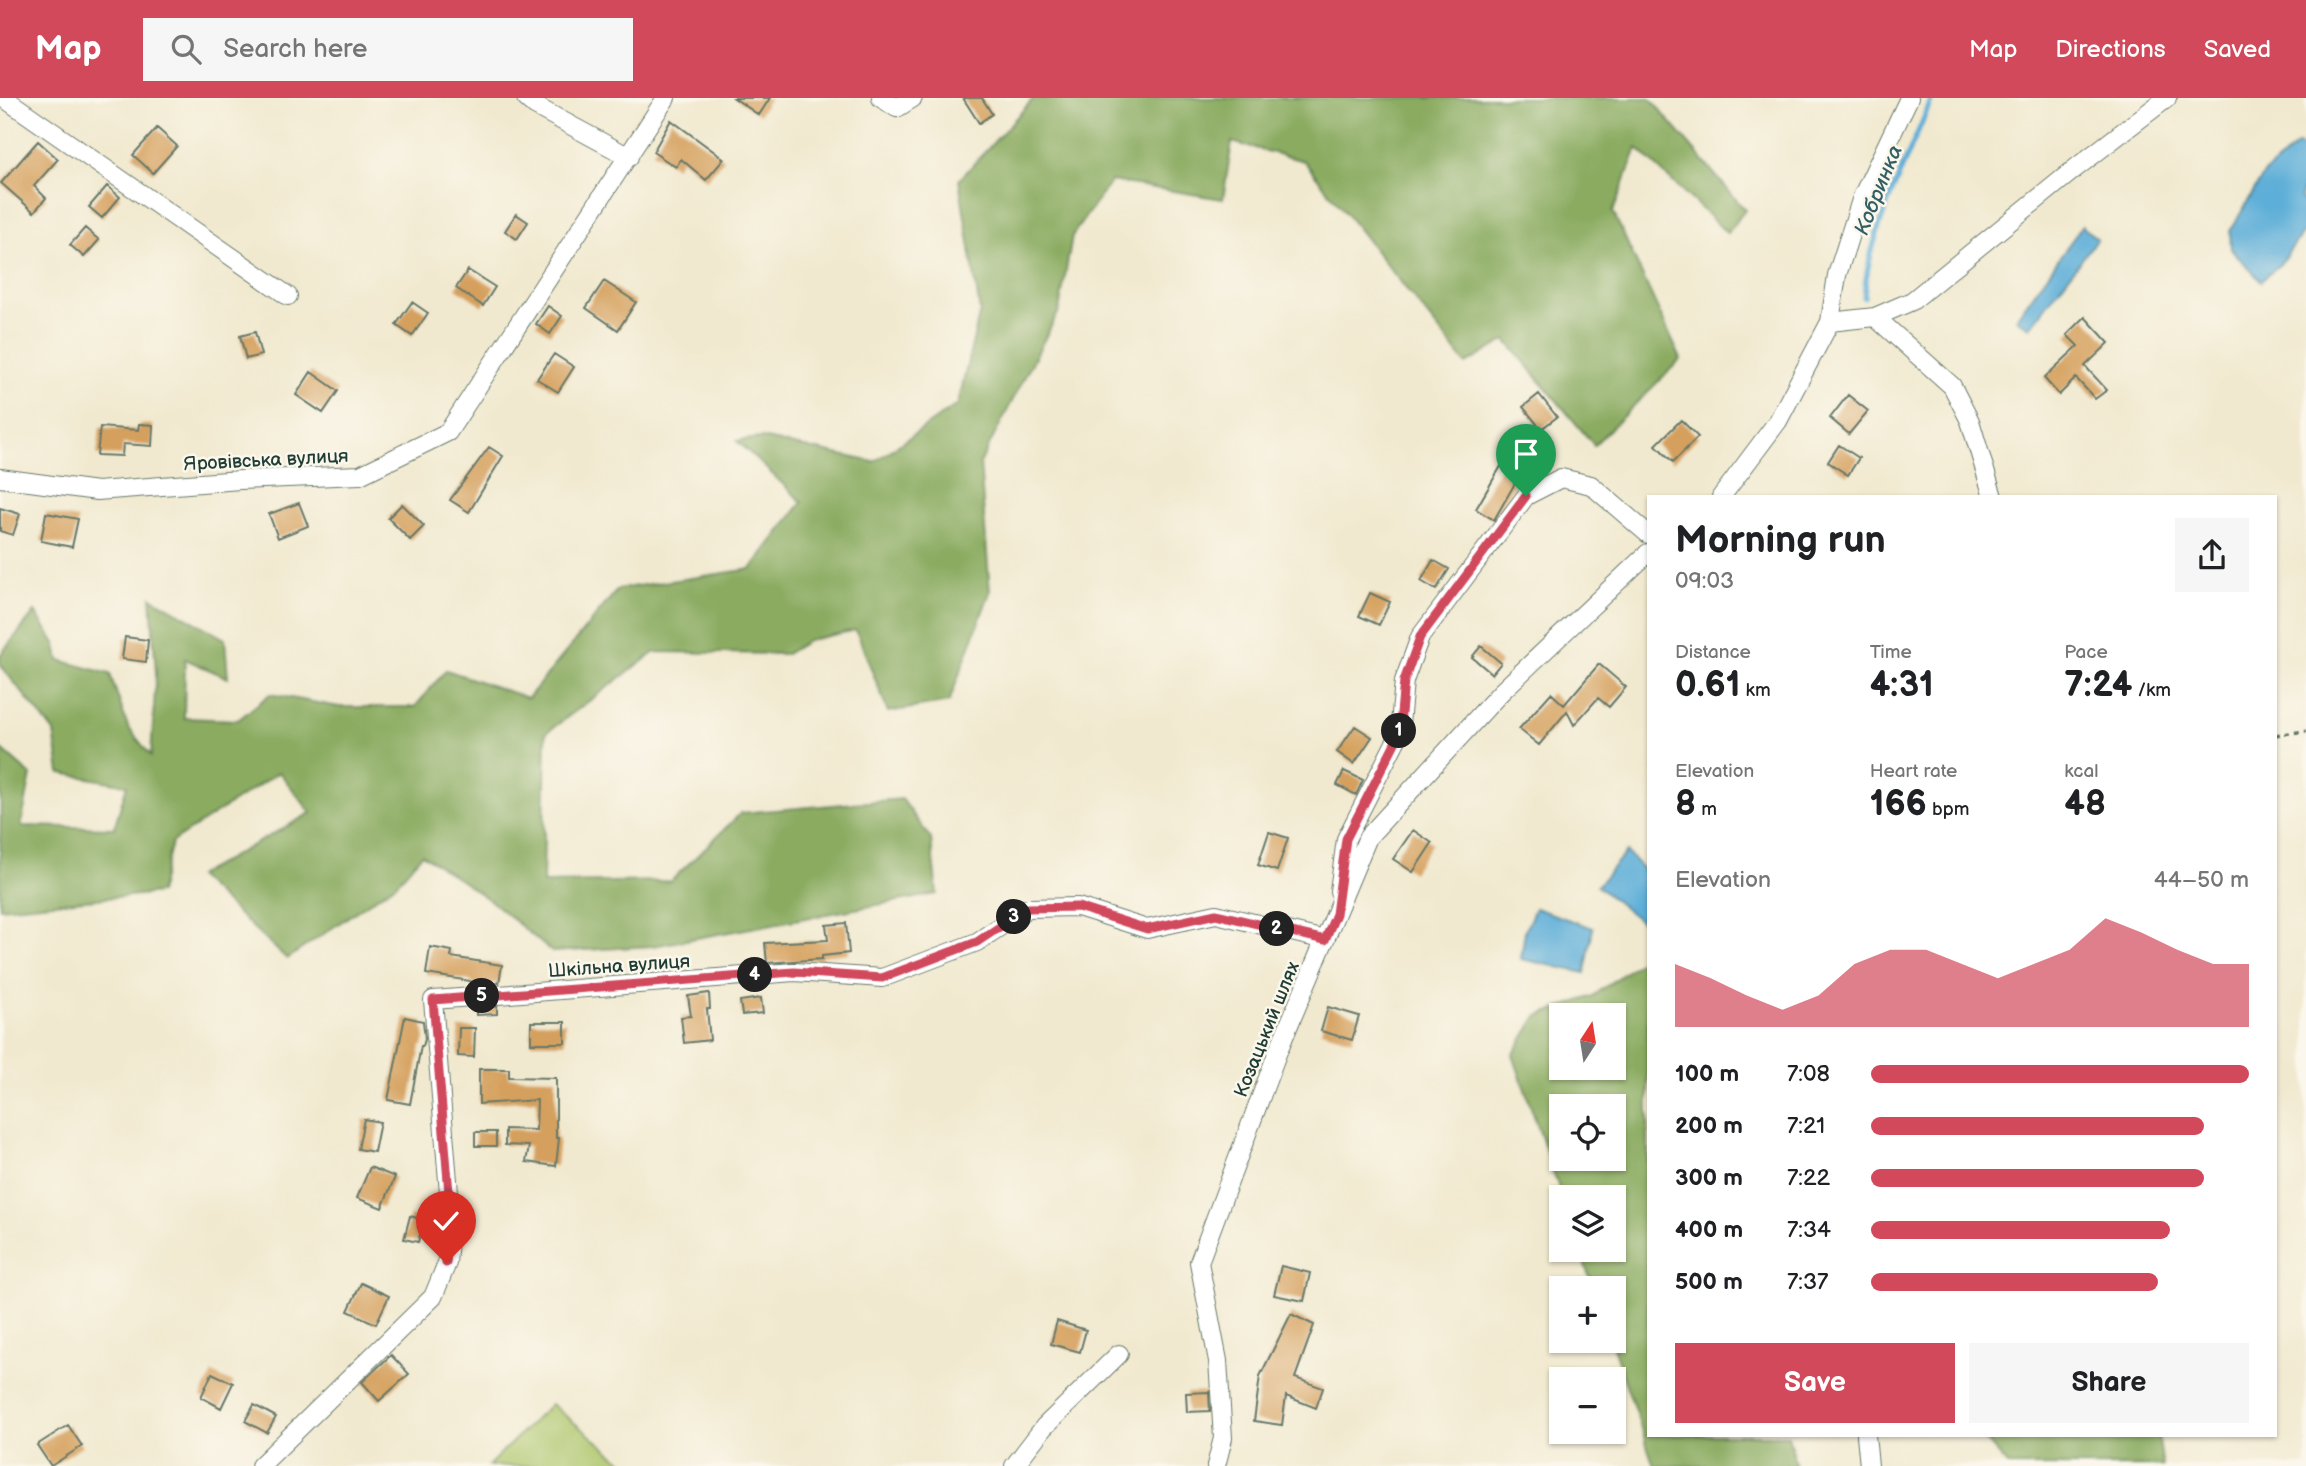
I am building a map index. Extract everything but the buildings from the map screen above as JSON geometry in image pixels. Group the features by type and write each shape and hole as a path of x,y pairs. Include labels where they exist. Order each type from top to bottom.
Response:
{"street":[{"path":"4,98 288,296"},
{"path":"526,98 535,106 629,156"},
{"name":"Яровівська вулиця","path":"0,478 97,491 240,480 360,475 448,432 666,98"},
{"path":"881,98 897,107 913,98"},
{"path":"1722,495 1778,421 1830,322 1837,275 1862,197 1909,98"},
{"path":"1830,322 1875,317 1912,301 2167,98"},
{"path":"1875,317 1952,386 1970,421 1992,495"},
{"path":"1336,914 1346,839 1399,735 1404,681 1420,637 1526,496 1561,478 1591,485 1647,533"},
{"name":"Козацький шлях","path":"1216,1466 1223,1438 1218,1361 1199,1262 1278,1051 1368,837 1501,692 1647,554"},
{"name":"Шкільна вулиця","path":"260,1466 433,1297 446,1263 451,1217 433,1000 794,972 882,978 977,942 1028,908 1078,907 1147,929 1216,914 1325,940"},
{"path":"1014,1466 1044,1427 1119,1354"},
{"path":"1866,1437 1869,1466"}],"path":[{"path":"2277,735 2306,731"}],"green space":[{"path":"1034,98 1650,98 1745,210 1727,233 1637,148 1613,212 1681,359 1594,445 1506,340 1466,364 1304,161 1232,142 1223,199 1111,181 1072,236 1059,311 980,463 990,592 949,702 888,712 856,630 809,640 786,654 655,652 546,733 543,883 671,881 741,813 902,799 931,839 937,894 653,946 552,952 491,901 422,854 396,884 287,959 197,876 311,813 279,772 172,842 159,893 0,908 1,749 31,775 21,826 114,828 127,785 60,773 54,732 0,665 0,655 35,612 56,645 59,660 110,674 128,727 151,756 156,674 151,597 225,639 228,678 185,659 184,718 238,720 270,694 339,707 415,707 446,670 528,698 618,589 751,569 802,502 737,441 761,438 874,462 958,404 980,311 959,180"},
{"path":"1647,960 1647,1437 1789,1437 1796,1466 1654,1466 1626,1385 1626,1367 1620,1367 1615,1353 1626,1353 1626,1276 1589,1276 1584,1262 1626,1262 1626,1185 1558,1185 1553,1171 1626,1171 1626,1094 1549,1094 1549,1159 1513,1055 1537,1016 1549,1012 1549,1080 1626,1080 1626,1003 1573,1003 1593,996 1641,961"},
{"path":"551,1404 628,1466 488,1466"},
{"path":"1983,1437 2158,1437 2163,1466 2009,1466"}],"water":[{"path":"2298,144 2306,149 2306,177 2301,199 2306,204 2306,228 2280,264 2261,281 2231,249 2230,231 2265,173"},
{"path":"2082,226 2097,239 2030,327 2016,319"},
{"path":"1626,852 1647,873 1647,926 1597,886"},
{"path":"1535,908 1593,928 1585,973 1521,959 1525,931"}],"waterway":[{"name":"Кобринка","path":"1864,297 1867,272 1881,221 1932,98"}],"route":[{"path":"446,1263 451,1217 433,1000 794,972 882,978 977,942 1028,908 1078,907 1147,929 1216,914 1325,940 1336,914 1346,839 1399,735 1404,681 1420,637 1526,496"}]}
